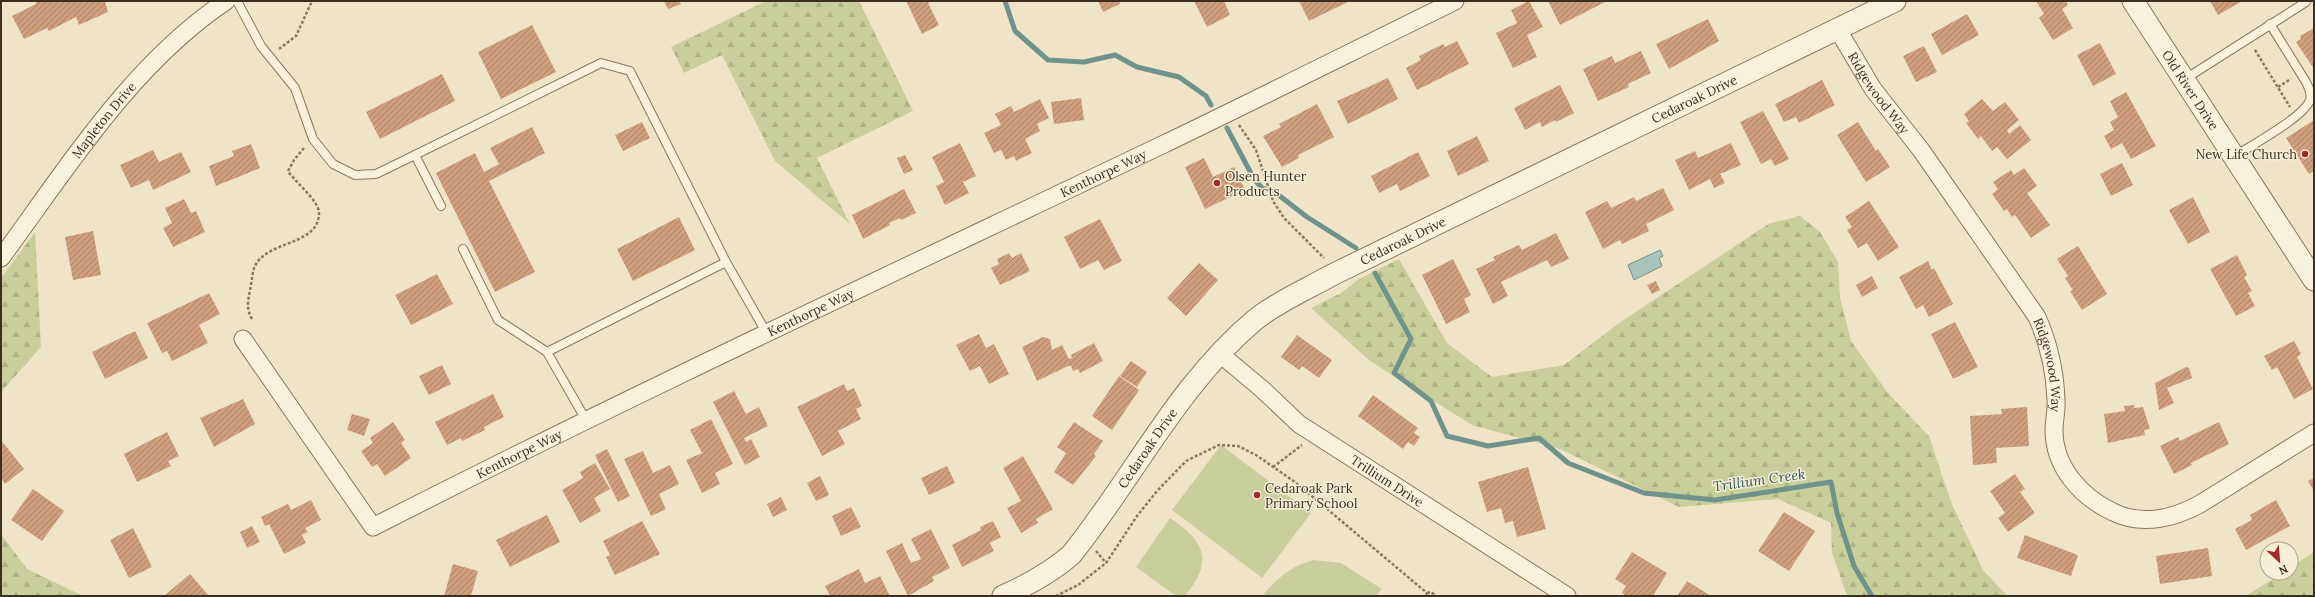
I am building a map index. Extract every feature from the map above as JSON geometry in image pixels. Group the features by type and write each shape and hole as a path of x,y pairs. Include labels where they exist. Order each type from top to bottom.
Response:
{"street":[{"name":"Mapleton Drive","path":"1,258 105,117 156,57 192,26 226,1"},
{"name":"Kenthorpe Way","path":"243,339 373,527 766,332 1228,112 1455,1"},
{"name":"Cedaroak Drive","path":"1003,596 1036,580 1054,569 1071,555 1172,410 1219,354 1257,318 1287,299 1332,275 1895,1"},
{"name":"Old River Drive","path":"2133,1 2314,280"},
{"name":"Ridgewood Way","path":"1838,30 1873,89 1921,150 2037,318 2048,342 2054,376 2056,401 2054,431 2056,444 2066,472 2086,496 2097,505 2118,515 2140,520 2164,519 2186,512 2200,504 2314,433"},
{"name":"Trillium Drive","path":"1219,354 1262,389 1299,424 1315,436 1566,596"}],"lane":[{"path":"237,1 254,35 268,56 295,88 303,106 312,138 333,164 355,175 376,174 601,63 630,71 726,262 766,332"},
{"path":"2184,80 2306,2"},
{"path":"2234,157 2300,115 2310,100 2311,91 2270,24"},
{"path":"416,155 441,206"},
{"path":"463,249 498,320 547,352 586,420"},
{"path":"547,352 726,262"}],"path":[{"path":"268,56 286,45 296,36 312,1"},
{"path":"2248,52 2254,48 2291,109"},
{"path":"2278,87 2292,78"},
{"path":"1228,112 1253,144 1266,177 1273,201 1284,218 1319,252 1332,275"},
{"path":"252,319 247,305 255,266 263,255 310,233 317,223 319,211 314,201 296,183 288,171 294,160 312,138"},
{"path":"1273,466 1315,436"},
{"path":"1056,596 1078,585 1106,563 1137,516 1157,491 1186,461 1219,446 1225,445 1238,446 1273,466 1295,482 1427,593 1431,592 1436,596"},
{"path":"1095,550 1106,563"},
{"path":"1424,596 1427,593"}],"green space":[{"path":"766,1 859,1 913,111 817,158 850,224 775,161 722,55 684,73 671,47"},
{"path":"1800,216 1820,232 1838,262 1840,298 1851,341 1887,392 1929,436 1951,502 1983,570 2007,596 1847,596 1832,553 1831,523 1778,499 1679,507 1560,449 1472,425 1370,361 1311,308 1341,293 1359,279 1399,259 1447,343 1492,377 1564,365 1619,323 1770,223"},
{"path":"35,232 41,347 1,392 1,278"},
{"path":"1221,445 1311,513 1262,578 1172,510"},
{"path":"1170,518 1191,535 1202,552 1200,572 1194,584 1185,596 1176,596 1136,567"},
{"path":"1,534 27,569 83,596 1,596"},
{"path":"2314,552 2314,596 2246,596 2269,581 2299,581 2299,562"},
{"path":"1313,560 1341,563 1382,589 1376,596 1262,596 1273,583 1291,569"}],"water":[{"path":"1660,250 1663,256 1659,258 1662,266 1634,280 1628,265"}],"building":[{"path":"36,1 105,1 108,12 79,25 76,17 49,31 47,28 24,39 12,16 36,4"},
{"path":"664,1 679,1 681,4 668,9"},
{"path":"906,1 933,1 928,3 939,25 922,34"},
{"path":"1098,1 1119,1 1120,4 1103,12"},
{"path":"1194,1 1224,1 1230,15 1207,27"},
{"path":"1299,1 1350,1 1309,21"},
{"path":"1529,1 1543,27 1527,35 1537,57 1513,68 1496,33 1517,23 1511,10"},
{"path":"1548,1 1607,1 1560,25"},
{"path":"2036,1 2066,1 2068,5 2062,9 2073,28 2053,40 2039,18 2044,14"},
{"path":"2210,1 2242,1 2218,15"},
{"path":"1967,14 1979,35 1942,55 1931,34"},
{"path":"1708,19 1719,41 1669,69 1656,44"},
{"path":"532,25 556,72 501,99 478,52"},
{"path":"2314,28 2314,69 2296,42 2301,39 2300,36"},
{"path":"1457,41 1469,64 1417,90 1406,68 1421,60 1419,56 1443,44 1445,47"},
{"path":"2100,43 2116,74 2093,86 2077,55"},
{"path":"1924,46 1937,72 1916,82 1903,56"},
{"path":"1641,51 1651,73 1628,84 1629,87 1598,101 1583,69 1612,56 1615,63"},
{"path":"442,74 455,101 380,139 366,112"},
{"path":"1388,78 1398,99 1348,124 1337,101"},
{"path":"1822,80 1835,105 1799,123 1796,117 1784,122 1775,104"},
{"path":"1560,85 1574,113 1556,122 1555,120 1542,127 1540,122 1525,130 1514,108"},
{"path":"2126,92 2156,146 2131,159 2122,143 2111,149 2104,136 2114,130 2110,122 2118,117 2110,101"},
{"path":"1081,98 1084,120 1054,124 1051,102"},
{"path":"1040,99 1049,118 1037,124 1040,131 1025,139 1032,153 1016,161 1014,156 1006,160 1001,150 994,153 984,133 1001,125 995,114 1011,106 1014,112"},
{"path":"1982,99 1993,111 2005,102 2019,120 2007,130 2009,134 2020,125 2031,140 2007,159 1997,147 1992,151 1981,136 1978,139 1966,123 1969,121 1964,114"},
{"path":"1317,104 1334,137 1298,155 1299,158 1282,167 1263,136 1281,127 1279,124"},
{"path":"1763,111 1789,159 1775,166 1771,159 1761,164 1740,122"},
{"name":"New Life Church","path":"2314,120 2314,171 2309,174 2286,138"},
{"path":"642,122 650,138 623,151 615,135"},
{"path":"1858,122 1876,151 1878,149 1890,167 1866,182 1837,135"},
{"path":"532,127 545,153 489,181 535,272 495,292 436,173 475,153 484,172 499,164 490,148"},
{"path":"1477,136 1489,161 1458,176 1447,151"},
{"path":"960,143 976,176 963,182 969,193 945,205 936,186 944,182 932,157"},
{"path":"1731,143 1741,165 1720,174 1725,183 1714,188 1710,179 1689,190 1675,160 1695,151 1698,158"},
{"path":"251,144 260,168 216,186 209,166 234,156 232,151"},
{"path":"153,150 159,162 181,152 191,172 153,190 149,180 131,188 120,165"},
{"path":"1418,152 1430,176 1400,191 1397,184 1379,193 1371,176"},
{"path":"905,155 913,170 904,174 897,158"},
{"name":"Olsen Hunter Products","path":"1204,158 1213,177 1234,167 1245,190 1205,209 1185,167"},
{"path":"2122,163 2133,185 2111,196 2100,174"},
{"path":"2024,168 2037,186 2027,193 2050,225 2031,238 2015,215 2012,217 2007,209 2004,211 1992,194 1998,189 1993,182 2011,170 2014,175"},
{"path":"1663,188 1674,210 1646,224 1649,231 1622,244 1620,240 1603,249 1585,212 1607,201 1611,208 1634,197 1636,201"},
{"path":"904,189 916,213 901,220 900,218 889,223 890,225 863,239 852,215"},
{"path":"2193,197 2210,232 2188,244 2169,210"},
{"path":"184,199 191,213 196,211 205,232 173,247 163,228 172,223 165,208"},
{"path":"1869,201 1899,247 1878,261 1867,243 1858,248 1847,230 1852,227 1845,217"},
{"path":"679,217 695,250 633,281 617,249"},
{"path":"1100,219 1122,261 1104,270 1098,260 1080,269 1064,237"},
{"path":"93,231 101,275 73,280 65,237"},
{"path":"1556,233 1569,259 1551,267 1547,260 1501,282 1508,296 1493,304 1476,269 1495,260 1493,257 1519,245 1522,250"},
{"path":"2078,246 2107,294 2082,310 2070,291 2073,290 2065,278 2068,276 2057,259"},
{"path":"1009,253 1012,258 1021,253 1030,271 1000,285 991,268 999,264 997,259"},
{"path":"2237,255 2247,275 2244,277 2252,291 2248,293 2255,306 2236,316 2210,269"},
{"path":"1453,259 1471,295 1464,299 1470,312 1446,324 1422,275"},
{"path":"1928,261 1932,270 1934,268 1953,304 1929,317 1923,305 1916,309 1899,277"},
{"path":"1199,263 1218,280 1186,316 1167,298"},
{"path":"437,274 453,304 411,325 395,295"},
{"path":"1872,276 1878,288 1862,297 1856,285"},
{"path":"1656,281 1660,290 1652,294 1647,285"},
{"path":"209,293 220,314 199,325 208,343 172,361 167,351 162,353 147,323"},
{"path":"1955,322 1978,367 1953,379 1931,334"},
{"path":"135,331 148,358 105,379 92,352"},
{"path":"979,334 986,348 994,344 1009,374 989,384 980,366 970,371 956,345"},
{"path":"1297,335 1332,360 1319,378 1302,366 1299,370 1281,357"},
{"path":"1043,337 1050,339 1052,350 1062,345 1069,359 1072,358 1071,355 1094,343 1103,361 1080,373 1078,369 1073,371 1071,366 1068,366 1037,381 1022,347"},
{"path":"2294,341 2301,354 2297,357 2313,389 2294,399 2277,367 2272,370 2264,356"},
{"path":"1131,361 1147,372 1137,387 1120,376"},
{"path":"442,365 451,384 429,395 419,376"},
{"path":"2186,367 2189,368 2192,378 2167,388 2174,403 2159,410 2155,383"},
{"path":"1119,376 1139,390 1112,430 1092,416"},
{"path":"844,384 847,391 854,388 862,406 856,409 861,419 838,431 845,444 822,456 797,407"},
{"path":"734,391 746,414 759,407 768,426 744,438 746,442 751,439 760,457 745,465 713,402"},
{"path":"493,394 504,417 484,427 485,430 462,441 461,438 447,445 435,422"},
{"path":"1373,395 1418,428 1414,433 1420,437 1414,446 1408,442 1403,449 1358,416"},
{"path":"243,399 255,424 214,447 200,418"},
{"path":"2134,405 2134,408 2143,407 2150,429 2144,430 2145,435 2108,443 2104,414 2125,411 2124,406"},
{"path":"2027,407 2029,446 1996,448 1997,463 1973,465 1970,416 2002,414 2001,409"},
{"path":"352,414 370,419 364,436 347,430"},
{"path":"711,419 733,464 715,473 720,484 702,493 686,460 702,453 690,430"},
{"path":"393,422 405,440 401,443 411,458 385,476 377,464 372,467 361,451 373,443 370,438"},
{"path":"1074,422 1103,441 1094,454 1096,456 1073,485 1054,472 1066,453 1057,447"},
{"path":"2219,422 2229,444 2191,463 2192,465 2174,474 2160,446 2178,437 2180,441"},
{"path":"167,432 179,456 168,461 171,466 137,482 124,454"},
{"path":"1,440 24,469 5,484 1,478"},
{"path":"607,449 630,496 618,502 595,455"},
{"path":"643,451 653,473 670,465 679,484 659,494 666,509 651,516 624,459"},
{"path":"1023,456 1053,509 1036,519 1038,523 1021,533 1007,508 1021,501 1003,468"},
{"path":"595,463 610,489 594,498 601,511 580,523 562,490 583,478 580,472"},
{"path":"947,466 955,483 929,495 921,478"},
{"path":"1528,467 1546,529 1517,537 1513,521 1505,523 1501,508 1487,512 1478,482"},
{"path":"2015,474 2025,489 2020,492 2035,513 2008,532 1998,518 2005,513 1990,491"},
{"path":"820,476 829,495 816,501 807,483"},
{"path":"2314,478 2314,491 2308,481"},
{"path":"33,489 64,511 42,541 11,520"},
{"path":"781,497 787,510 773,517 767,504"},
{"path":"311,500 321,520 305,528 308,532 302,535 306,543 284,554 269,524 265,526 261,517 288,504 291,510"},
{"path":"2276,500 2290,526 2262,541 2259,541 2259,543 2246,550 2235,529 2252,520 2250,515"},
{"path":"851,507 861,527 841,536 832,516"},
{"path":"1784,512 1815,531 1789,571 1758,551"},
{"path":"547,515 560,542 510,567 496,540"},
{"path":"642,521 660,554 615,575 606,557 610,555 603,541"},
{"path":"993,521 1001,537 990,543 994,551 962,567 952,545 981,530 980,527"},
{"path":"252,526 260,542 247,548 240,532"},
{"path":"133,528 152,567 129,578 110,540"},
{"path":"931,529 950,568 932,577 934,581 908,596 886,551 902,543 911,563 921,559 911,539"},
{"path":"2025,535 2078,555 2071,576 2017,558"},
{"path":"2208,548 2212,576 2160,584 2156,556"},
{"path":"1632,552 1667,573 1653,596 1626,596 1622,593 1626,586 1615,579"},
{"path":"453,564 478,571 471,596 444,596"},
{"path":"859,569 865,583 880,576 890,596 830,596 825,586"},
{"path":"190,574 209,596 164,596"},
{"path":"1687,581 1711,596 1677,596"}],"waterway":[{"name":"Trillium Creek","path":"1005,1 1015,31 1048,60 1084,62 1115,55 1137,67 1179,77 1206,96 1211,105"},
{"name":"Trillium Creek","path":"1227,128 1254,179 1262,188 1276,193 1307,217 1356,248"},
{"name":"Trillium Creek","path":"1375,273 1411,339 1394,373 1431,401 1447,436 1488,446 1539,438 1568,463 1644,493 1715,500 1831,482 1837,513 1854,566 1872,596"}],"place":[{"name":"New Life Church","path":"2305,154"},
{"name":"Olsen Hunter Products","path":"1217,183"},
{"name":"Cedaroak Park Primary School","path":"1257,495"}]}
